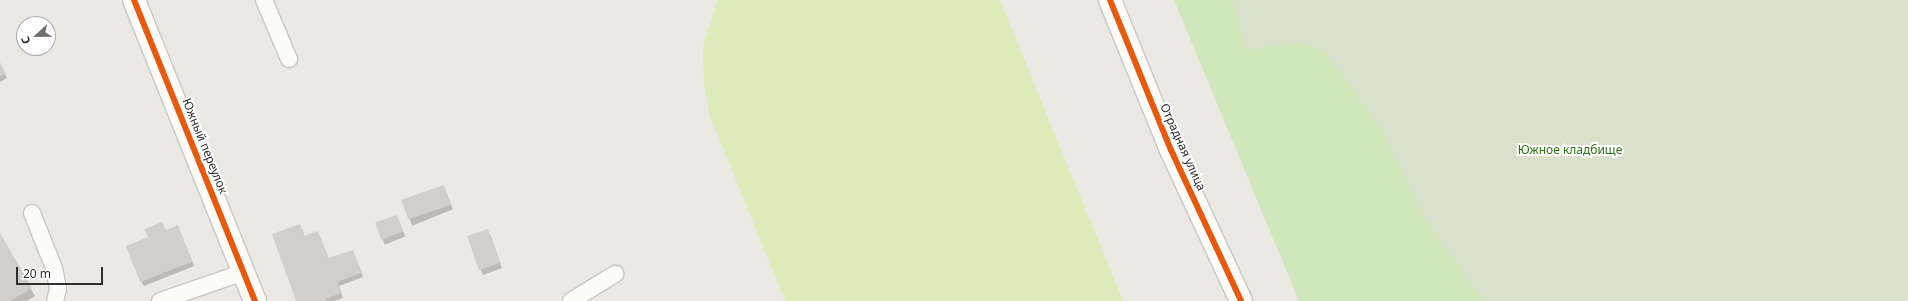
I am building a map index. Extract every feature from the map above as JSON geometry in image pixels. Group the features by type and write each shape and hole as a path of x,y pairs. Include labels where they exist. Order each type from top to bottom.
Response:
{"street":[{"name":"Южный переулок","path":"134,0 256,301"},
{"name":"Отрадная улица","path":"1110,0 1171,150 1241,301"}],"lane":[{"path":"264,0 289,59"},
{"path":"32,213 54,268 58,289 55,301"},
{"path":"160,301 244,272"},
{"path":"571,301 615,274"}],"green space":[{"path":"717,0 1000,0 1123,301 785,301 710,116 704,85 703,47"},
{"name":"Южное кладбище","path":"1174,0 1908,0 1908,301 1299,301"},
{"name":"Южное кладбище","path":"1232,0 1908,0 1908,301 1483,301 1423,215 1384,133 1323,49 1296,42 1247,50"}],"building":[{"path":"0,62 6,74 0,76"},
{"path":"444,185 451,205 408,220 401,200"},
{"path":"397,215 403,232 381,240 375,222"},
{"path":"162,222 166,230 178,225 192,262 140,282 126,246 148,237 144,229"},
{"path":"300,224 304,236 318,231 328,258 353,250 362,273 337,282 341,293 326,299 327,301 296,301 272,234"},
{"path":"488,229 500,263 479,270 467,236"},
{"path":"0,233 32,288 10,301 0,301"}],"cycle path":[{"path":"134,0 255,301"},
{"path":"1110,0 1171,150 1241,301"}]}
